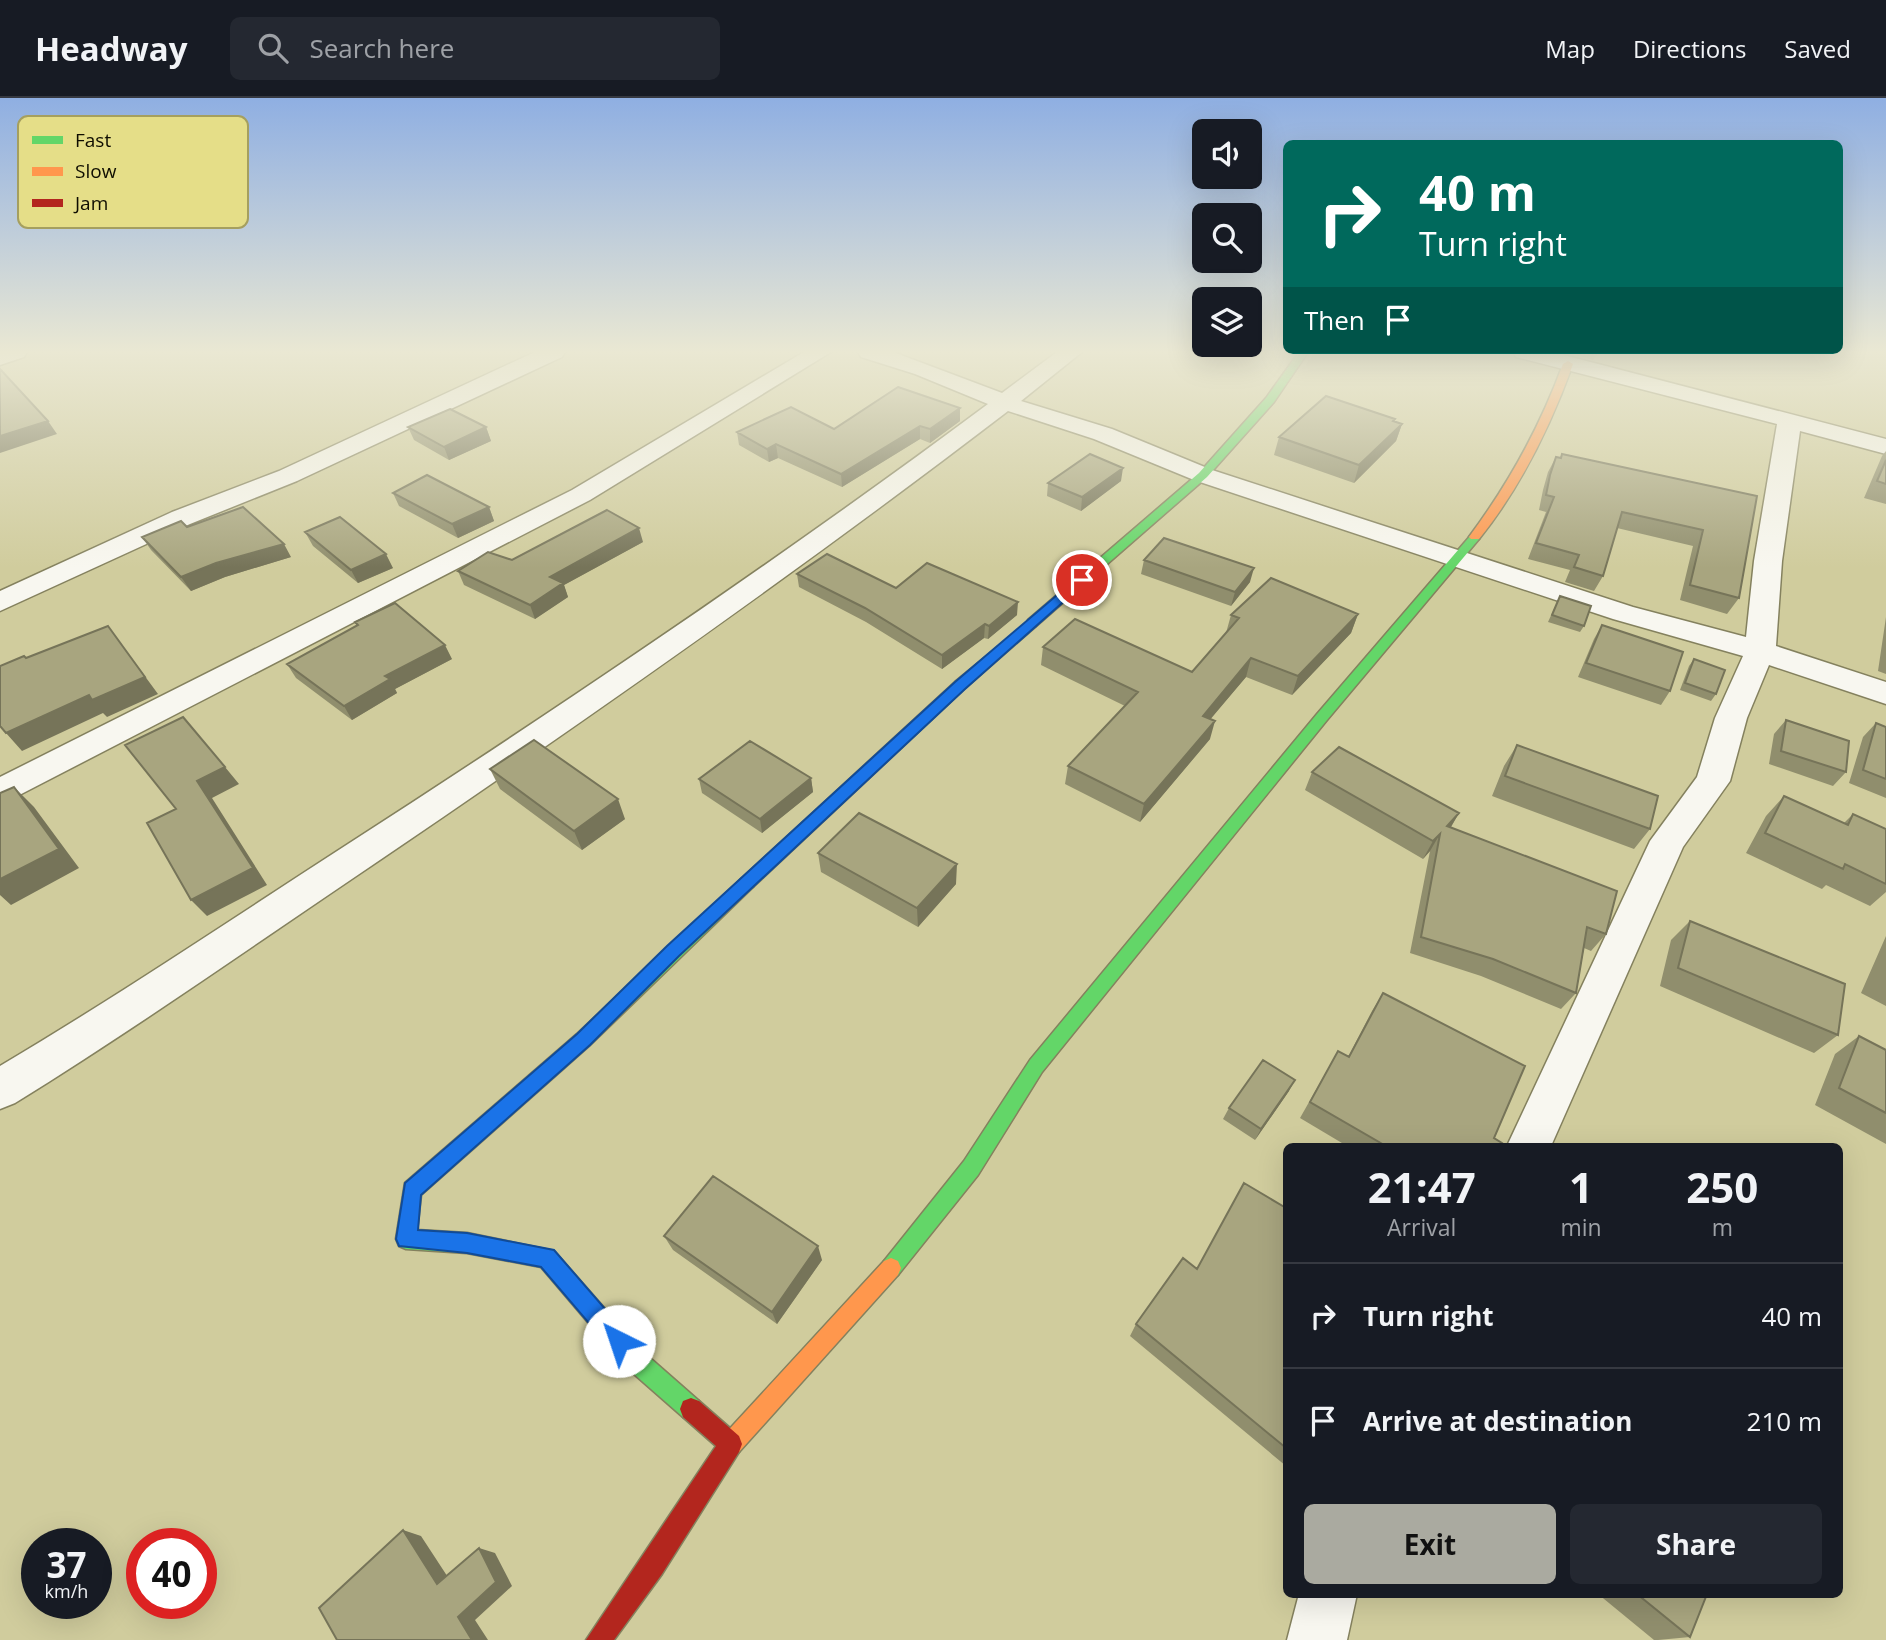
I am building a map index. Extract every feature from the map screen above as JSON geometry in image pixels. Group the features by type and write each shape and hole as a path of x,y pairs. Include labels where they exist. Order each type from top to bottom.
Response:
{"street":[{"path":"0,602 181,518 288,476 400,424"},
{"path":"0,792 581,495 700,424"},
{"path":"0,1089 88,1036 554,727 737,599 979,424"},
{"path":"1069,424 1203,475 1457,560 1623,613 1760,651 1886,693"},
{"path":"731,1444 634,1359 547,1258 467,1243 407,1239 412,1190 583,1040 673,951 960,685 1203,475 1249,424"},
{"path":"599,1640 653,1565 731,1444 890,1269 1006,1121 1036,1066 1322,717 1499,509 1514,473 1533,444 1542,424"},
{"path":"1529,1143 1668,841 1713,781 1731,718 1760,651 1768,561 1782,484 1789,424"},
{"path":"1803,424 1886,447"},
{"path":"1317,1640 1327,1598"}],"building":[{"path":"0,424 39,424 0,436"},
{"path":"415,424 480,424 486,427 444,447 408,427"},
{"path":"754,424 824,424 834,429 842,424 937,424 930,429 920,426 841,474 776,444 767,449 737,432"},
{"path":"1294,424 1402,424 1359,465 1279,437"},
{"path":"1090,454 1123,468 1082,497 1048,483"},
{"path":"1562,454 1757,496 1739,598 1690,585 1703,530 1622,512 1603,576 1574,567 1579,555 1536,543 1554,497 1546,495 1550,475 1556,457 1561,458"},
{"path":"1886,460 1886,484 1877,481"},
{"path":"427,475 489,507 452,524 393,493"},
{"path":"243,507 284,544 216,563 181,577 142,537 181,521 187,527"},
{"path":"607,510 639,528 550,577 563,583 530,605 458,571 488,552 512,560"},
{"path":"340,517 386,554 351,570 305,532"},
{"path":"1164,538 1254,568 1235,592 1144,560"},
{"path":"827,554 896,588 927,563 1018,602 989,626 985,624 942,655 865,608 797,574"},
{"path":"1271,578 1358,614 1298,676 1251,658 1203,716 1215,721 1144,804 1068,766 1138,692 1043,647 1075,619 1192,672 1239,618 1231,615"},
{"path":"1560,596 1591,606 1584,626 1552,615"},
{"path":"395,603 445,645 385,676 390,679 344,706 287,664 358,625 355,622"},
{"path":"1602,625 1683,652 1670,691 1586,663"},
{"path":"108,626 145,677 92,700 89,695 6,733 0,726 0,666"},
{"path":"1694,659 1725,670 1716,694 1685,683"},
{"path":"183,717 225,767 197,781 253,868 191,900 147,823 176,809 125,745"},
{"path":"1786,720 1849,741 1846,772 1781,751"},
{"path":"1876,723 1886,727 1886,779 1863,770"},
{"path":"534,740 618,799 574,831 490,769"},
{"path":"750,741 811,778 760,819 699,779"},
{"path":"1517,745 1658,796 1650,829 1505,776"},
{"path":"1339,747 1459,813 1447,826 1617,891 1606,934 1587,927 1576,993 1493,959 1421,937 1440,834 1433,841 1312,772"},
{"path":"14,787 59,849 0,879 0,793"},
{"path":"1784,796 1848,825 1853,814 1886,829 1886,884 1845,864 1843,869 1765,833"},
{"path":"859,813 957,864 917,908 818,853"},
{"path":"1690,921 1845,984 1838,1035 1678,968"},
{"path":"1383,993 1525,1066 1494,1138 1502,1143 1381,1143 1310,1102 1338,1051 1349,1057"},
{"path":"1859,1036 1886,1050 1886,1113 1839,1088"},
{"path":"1263,1060 1295,1080 1261,1129 1229,1108"},
{"path":"713,1176 818,1246 772,1312 664,1236"},
{"path":"1244,1183 1283,1206 1283,1446 1136,1324 1183,1258 1197,1269"},
{"path":"403,1530 437,1584 479,1548 496,1582 458,1617 472,1640 337,1640 319,1608"},
{"path":"1642,1598 1705,1598 1690,1637"}],"traffic: fast":[{"path":"1032,623 1203,475 1249,424"},
{"path":"891,1268 971,1168 1036,1066 1322,717 1475,537"},
{"path":"691,1409 634,1359 547,1258 467,1243 406,1239 412,1190 583,1040 747,883"}],"traffic: slow":[{"path":"1475,537 1504,499 1544,424"},
{"path":"747,883 960,685 1032,623"},
{"path":"731,1444 891,1268"}],"traffic: jam":[{"path":"599,1640 653,1565 731,1444 691,1409"}],"route":[{"path":"619,1341 547,1258 467,1243 407,1239 412,1190 583,1040 673,951 960,685 1082,580"}]}
